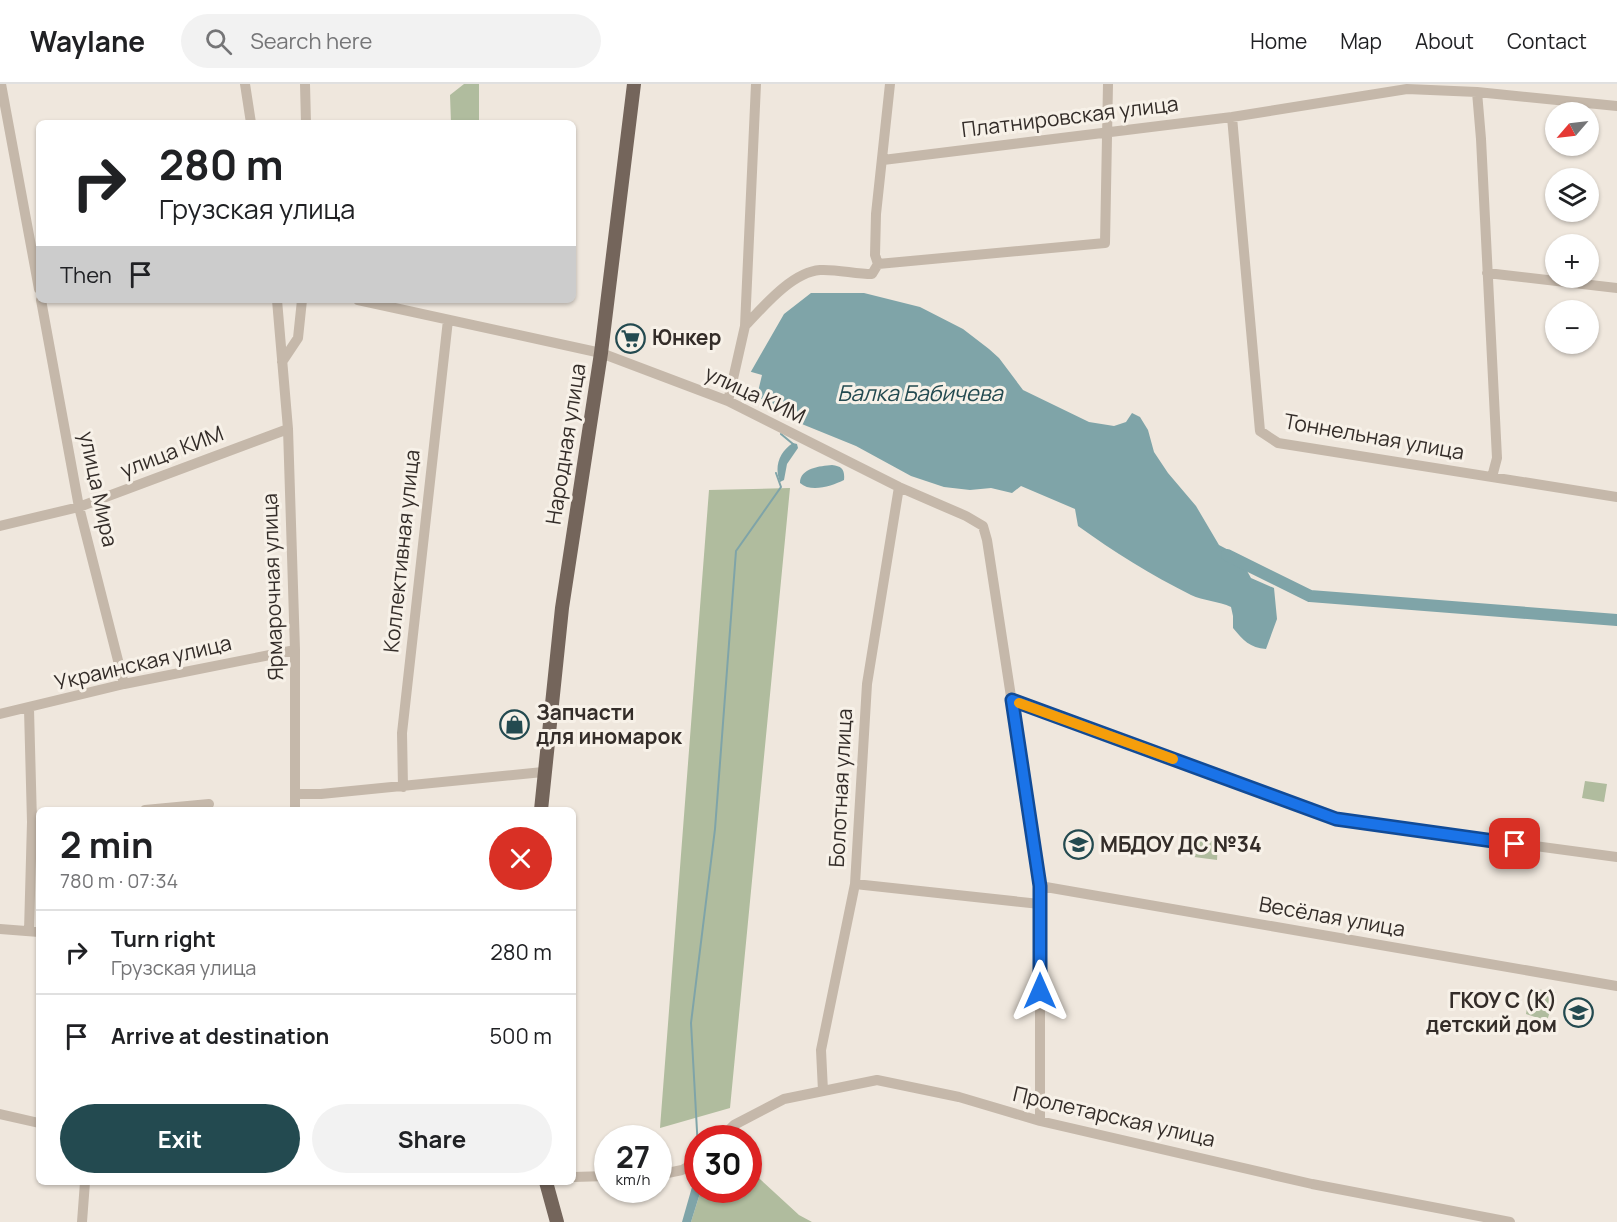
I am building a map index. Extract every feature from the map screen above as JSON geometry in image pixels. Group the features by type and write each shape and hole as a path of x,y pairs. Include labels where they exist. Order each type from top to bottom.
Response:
{"main road":[{"name":"Народная улица","path":"541,807 543,772 562,608 601,353 634,84"},
{"path":"547,1185 557,1222"}],"street":[{"path":"1,84 36,273"},
{"path":"245,84 251,120"},
{"path":"306,84 306,120"},
{"path":"728,401 745,326 756,84"},
{"path":"745,326 771,299 799,276 819,270 872,274 878,264 875,255 876,214 890,84"},
{"path":"878,264 1105,243 1108,84"},
{"name":"Платнировская улица","path":"883,160 1232,117 1407,89 1477,92 1501,89 1617,106"},
{"path":"1477,92 1497,458 1492,477"},
{"name":"Тоннельная улица","path":"1232,117 1260,431 1278,443 1617,497"},
{"path":"1487,273 1617,288"},
{"name":"улица Мира","path":"42,303 80,507 124,684"},
{"name":"Ярмарочная улица","path":"277,303 288,429 295,650 294,807"},
{"path":"282,362 298,338 302,303"},
{"name":"улица КИМ","path":"372,303 601,353 728,401 898,487 966,516 983,526 1012,700"},
{"name":"Коллективная улица","path":"403,787 402,733 448,320"},
{"name":"улица КИМ","path":"0,526 80,507 288,429"},
{"name":"Болотная улица","path":"823,1091 821,1050 855,884 867,684 898,487"},
{"name":"Украинская улица","path":"0,714 29,709 124,684 295,650"},
{"path":"1040,1121 1040,886 1012,700 1336,819 1617,857"},
{"path":"0,929 34,931 36,821 29,709"},
{"path":"296,794 403,787 543,772"},
{"path":"177,807 209,804"},
{"path":"855,884 1040,904"},
{"name":"Весёлая улица","path":"1040,886 1617,986"},
{"name":"Пролетарская улица","path":"734,1125 784,1099 877,1080 979,1102 1040,1121 1312,1184 1510,1222"},
{"path":"0,1114 36,1122"},
{"path":"576,1177 594,1176"},
{"path":"82,1222 85,1185"}],"green space":[{"path":"464,84 479,84 479,120 451,120 450,95"},
{"path":"790,488 730,1108 670,1125 660,1125 709,490"},
{"path":"1585,781 1607,784 1604,802 1582,798"},
{"path":"1196,839 1218,842 1217,860 1194,857"},
{"path":"1530,988 1556,992 1547,1021 1526,1014"},
{"path":"762,1181 799,1215 812,1222 691,1222 697,1203 762,1203"}],"water":[{"name":"Балка Бабичева","path":"811,293 864,293 920,307 963,329 989,349 999,358 1023,390 1089,422 1114,426 1126,422 1132,413 1140,417 1148,430 1154,452 1168,473 1196,506 1219,545 1238,555 1251,578 1274,588 1277,619 1266,649 1247,643 1233,628 1231,607 1191,595 1119,554 1078,526 1075,509 1021,486 1012,493 991,488 970,490 944,487 911,476 856,446 787,418 765,400 747,394 755,387 749,375 784,314"},
{"path":"793,443 797,444 798,448 787,464 784,480 780,482 779,460 784,451"},
{"path":"832,465 842,469 844,480 816,488 800,483 803,474 807,471"},
{"path":"687,1203 697,1203 691,1222 682,1222"}],"pier":[{"path":"748,371 762,375 756,400 744,395 744,390 751,386 746,375"}],"waterway":[{"path":"781,434 793,444"},
{"path":"697,1125 691,1023 715,829 736,551 781,487 776,473"},
{"path":"1227,555 1310,596 1617,620"}],"slow traffic":[{"path":"1019,703 1173,759"}],"place":[{"name":"Юнкер","path":"631,338"},
{"name":"Запчасти для иномарок","path":"515,725"},
{"name":"МБДОУ ДС №34","path":"1079,845"},
{"name":"ГКОУ С (К) детский дом","path":"1578,1013"}],"route":[{"path":"1040,991 1040,886 1012,700 1336,819 1515,844"}]}
